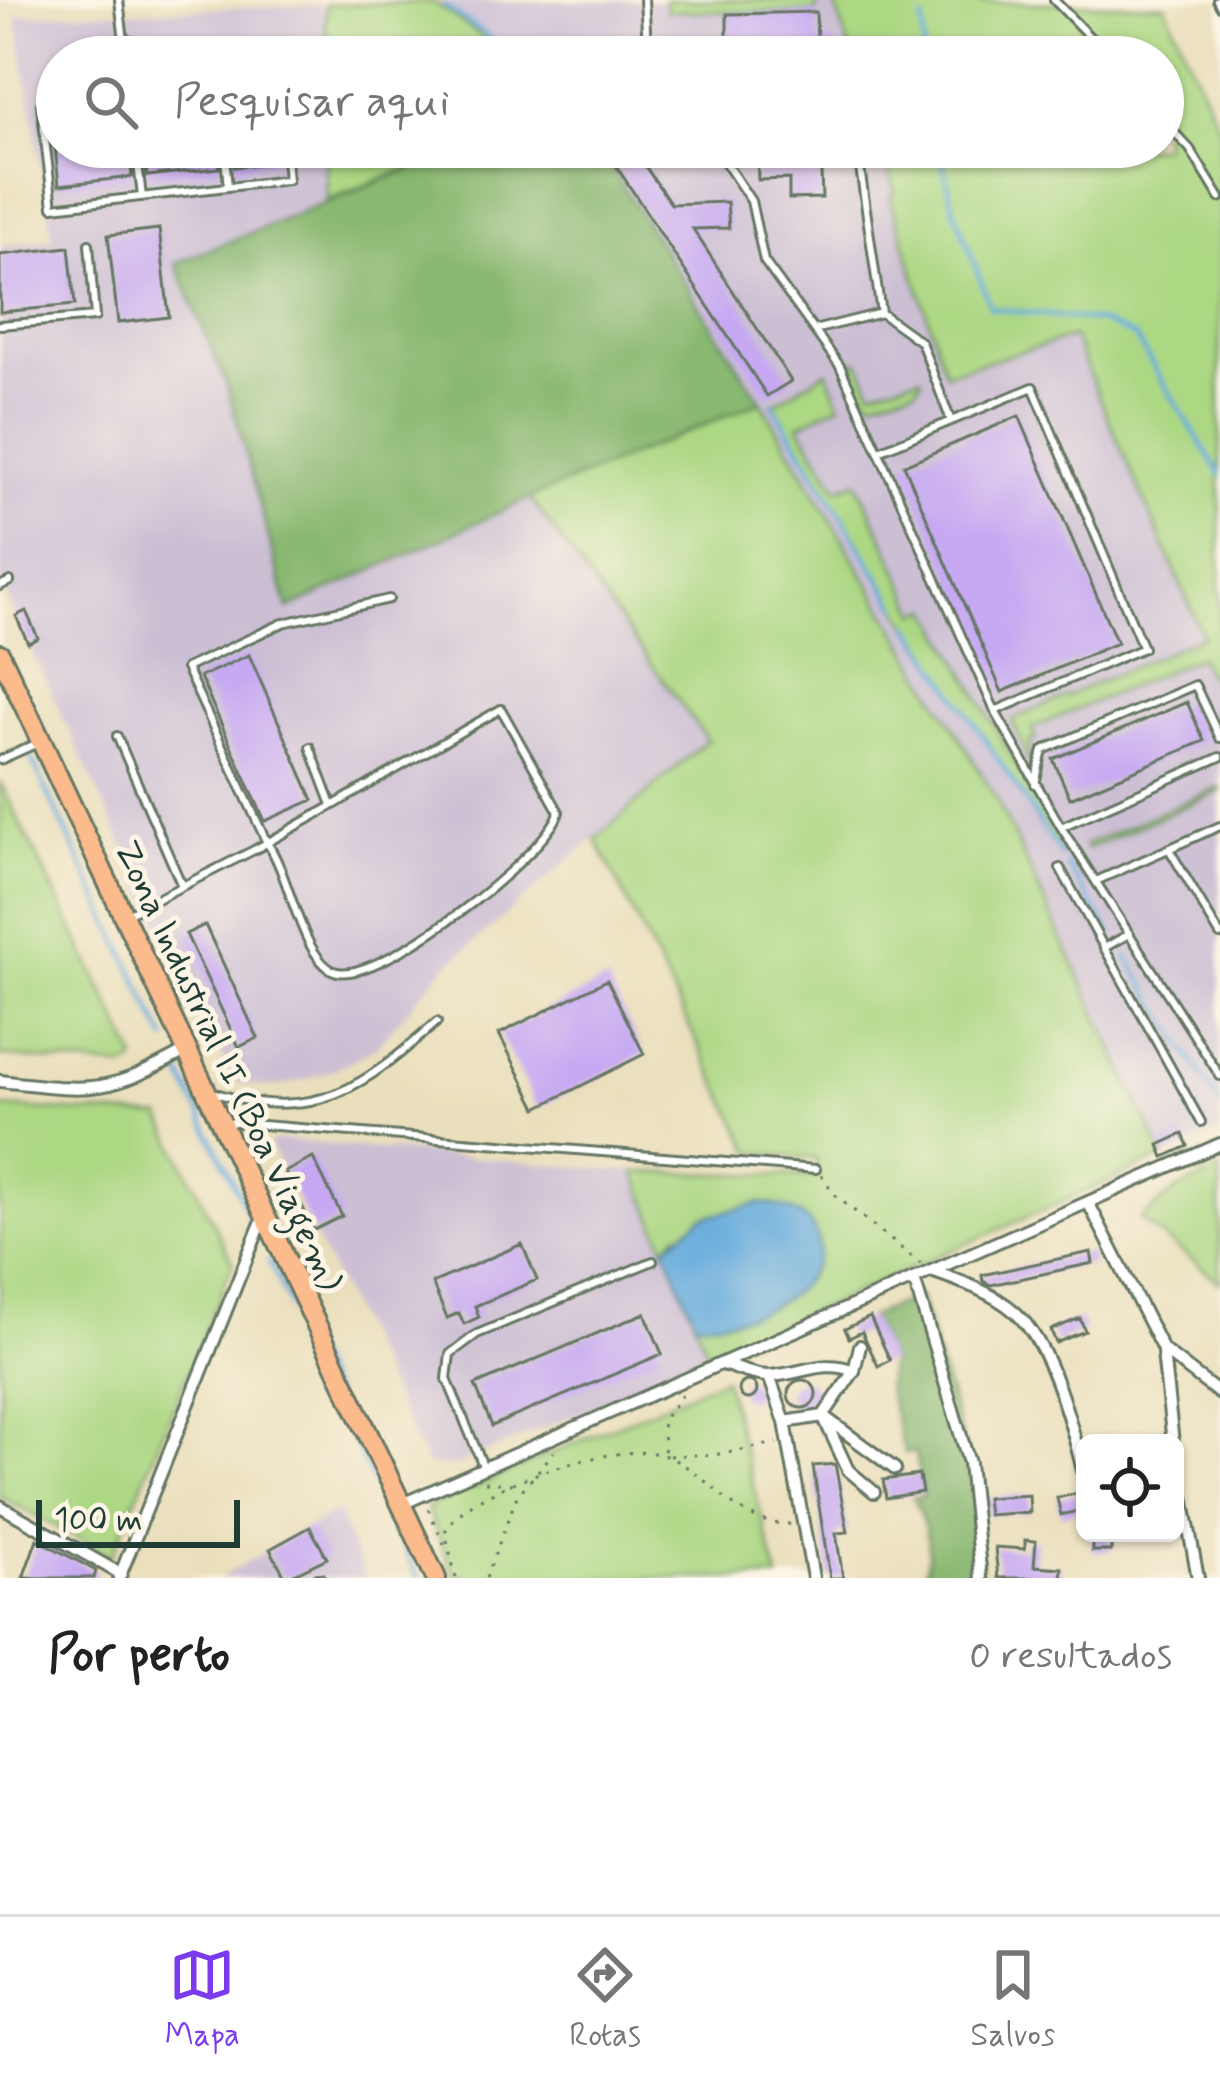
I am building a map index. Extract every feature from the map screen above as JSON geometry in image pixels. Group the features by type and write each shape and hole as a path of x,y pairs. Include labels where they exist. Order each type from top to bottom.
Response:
{"main road":[{"name":"Zona Industrial II (Boa Viagem)","path":"3,667 436,1578"}],"street":[{"path":"0,1081 95,1091 143,1075 187,1050"},
{"path":"402,1504 1220,1144"},
{"path":"1088,1202 1163,1350 1172,1434"},
{"path":"0,1506 120,1576 264,1215"},
{"path":"931,1271 961,1281 1019,1316 1071,1419 1076,1441"},
{"path":"914,1279 969,1462 981,1578"},
{"path":"823,1416 854,1371 860,1346"},
{"path":"1163,1350 1220,1394"},
{"path":"722,1364 769,1376 815,1366 839,1365 854,1371"},
{"path":"769,1376 790,1439 812,1578"},
{"path":"823,1416 848,1470 874,1492"},
{"path":"785,1421 823,1416 895,1469"},
{"path":"1184,1503 1198,1578"}],"lane":[{"path":"119,0 124,36"},
{"path":"644,0 646,36"},
{"path":"1054,0 1089,36"},
{"path":"1184,143 1220,198"},
{"path":"48,168 53,207 288,180 287,168"},
{"path":"139,168 142,197"},
{"path":"227,168 229,187"},
{"path":"729,168 751,201 764,261 840,366 995,711 1061,827 1219,1071"},
{"path":"859,168 881,313 921,342 951,421"},
{"path":"0,325 95,317 89,244"},
{"path":"814,330 881,313"},
{"path":"879,451 1033,387 1143,648 995,711"},
{"path":"0,586 10,580"},
{"path":"123,916 267,843 501,709 559,812 545,840 476,899 393,954 350,974 337,973 320,957 299,920 281,862 267,843 186,668 283,623 389,599"},
{"path":"1035,784 1042,750 1195,685 1220,738"},
{"path":"117,736 182,886"},
{"path":"0,760 41,741"},
{"path":"310,747 332,806"},
{"path":"1061,827 1220,757"},
{"path":"1096,881 1220,826"},
{"path":"1169,849 1220,935"},
{"path":"1060,868 1201,1122"},
{"path":"1104,948 1130,934"},
{"path":"205,1090 271,1103 335,1095 363,1084 437,1022"},
{"path":"220,1122 816,1169"},
{"path":"484,1468 447,1379 450,1354 477,1334 653,1261"}],"path":[{"path":"816,1169 837,1197 931,1271"},
{"path":"699,1374 662,1421 659,1432 665,1456 740,1511 778,1525 805,1524"},
{"path":"445,1545 454,1513 526,1480 620,1452 665,1456 735,1453 790,1439"},
{"path":"458,1479 513,1485"},
{"path":"486,1578 526,1480"},
{"path":"421,1496 456,1578"}],"shaded area":[{"path":"834,0 845,36 481,36 433,2"},
{"path":"326,5 326,36 36,36 36,136 16,15"},
{"path":"41,168 326,168 327,200 177,263 228,388 287,609 530,498 708,740 442,970 375,1048 327,1073 281,1086 234,1081 28,643 38,637 27,612 16,616 0,582 0,246 53,239"},
{"path":"611,168 888,168 950,366 1076,326 1220,651 1220,1132 1164,1157 998,802 761,401"},
{"path":"278,1140 635,1172 709,1357 455,1466 427,1466 269,1143"},
{"path":"337,1511 365,1578 219,1578"}],"green space":[{"path":"665,0 816,0 816,12 666,11"},
{"path":"834,0 1165,5 1179,36 845,36"},
{"path":"433,2 481,36 326,36 326,5"},
{"path":"1184,48 1220,130 1220,671 1208,676 1199,657 1033,728 1036,739 1030,742 1030,765 1012,720 1203,636 1073,337 945,373 890,196 896,193 888,168 1184,168"},
{"path":"326,168 410,168 327,200"},
{"path":"413,168 611,168 761,401 530,498 288,609 228,388 176,263"},
{"path":"849,361 859,362 872,390 921,376 921,381 916,388 872,400 863,393"},
{"path":"827,371 840,404 799,425 838,489 857,481 918,613 930,609 1065,852 1061,855 898,608 773,404"},
{"path":"761,401 998,802 1164,1157 709,1357 695,1322 732,1318 765,1307 793,1287 817,1258 678,1233 665,1247 635,1172 815,1176 817,1159 752,1152 596,839 707,740 530,498"},
{"path":"0,782 136,1058 124,1068 0,1056"},
{"path":"1220,787 1220,791 1087,849 1085,845"},
{"path":"0,1107 161,1117 233,1263 112,1556 0,1497"},
{"path":"1220,1170 1220,1282 1140,1219 1179,1189"},
{"path":"919,1295 969,1463 981,1578 922,1578 928,1548 913,1498 923,1496 915,1452 905,1453 886,1386 890,1360 870,1317"},
{"path":"724,1378 778,1578 456,1578 427,1508"}],"water":[{"path":"761,1203 804,1218 815,1232 815,1263 791,1294 770,1307 733,1319 695,1322 665,1247 703,1217"}],"building":[{"path":"816,12 817,36 727,36 727,14"},
{"path":"57,168 131,168 132,177 59,185"},
{"path":"146,168 219,168 147,176"},
{"path":"618,168 646,168 671,204 727,202 729,228 693,229 791,381 767,396"},
{"path":"758,168 821,168 822,198 789,199 789,179 758,180"},
{"path":"159,229 169,317 118,323 108,235"},
{"path":"69,247 75,305 0,312 0,255"},
{"path":"1019,416 1117,643 1002,692 904,465"},
{"path":"26,611 38,638 28,643 16,616"},
{"path":"249,655 313,800 265,821 200,677"},
{"path":"1187,702 1204,741 1070,798 1053,759"},
{"path":"205,925 258,1038 239,1047 186,934"},
{"path":"607,980 644,1054 537,1108 499,1034"},
{"path":"1183,1134 1188,1146 1164,1157 1159,1145"},
{"path":"313,1158 342,1216 314,1230 285,1172"},
{"path":"522,1244 537,1280 475,1306 479,1317 464,1324 459,1313 447,1318 432,1283"},
{"path":"1091,1252 1093,1263 991,1285 983,1281 982,1275"},
{"path":"645,1313 662,1354 492,1426 475,1385"},
{"path":"870,1317 890,1360 878,1366 862,1332 849,1338 845,1329"},
{"path":"1080,1318 1085,1331 1056,1343 1051,1330"},
{"path":"802,1380 812,1384 816,1394 812,1404 802,1408 792,1404 788,1394 792,1384"},
{"path":"748,1381 757,1390 748,1399 739,1390"},
{"path":"835,1464 848,1532 836,1533 843,1578 830,1578 813,1466"},
{"path":"919,1475 922,1492 886,1498 883,1480"},
{"path":"1076,1493 1076,1511 1061,1515 1057,1498"},
{"path":"1029,1495 1030,1512 988,1515 986,1498"},
{"path":"310,1527 327,1558 286,1578 270,1549"},
{"path":"37,1539 96,1571 94,1578 23,1578"},
{"path":"1025,1540 1036,1541 1034,1566 1062,1568 1061,1578 998,1578 995,1547 1025,1549"},
{"path":"1092,1542 1111,1542 1111,1551 1092,1551"}],"waterway":[{"path":"445,6 488,36"},
{"path":"923,19 923,36"},
{"path":"944,168 954,209 991,308 1101,322 1135,337 1220,474"},
{"path":"773,404 898,608"},
{"path":"910,625 1061,855"},
{"path":"31,758 166,1040"},
{"path":"1067,865 1111,934"},
{"path":"1127,957 1220,1104"},
{"path":"176,1063 253,1224"},
{"path":"269,1261 418,1578"}]}
